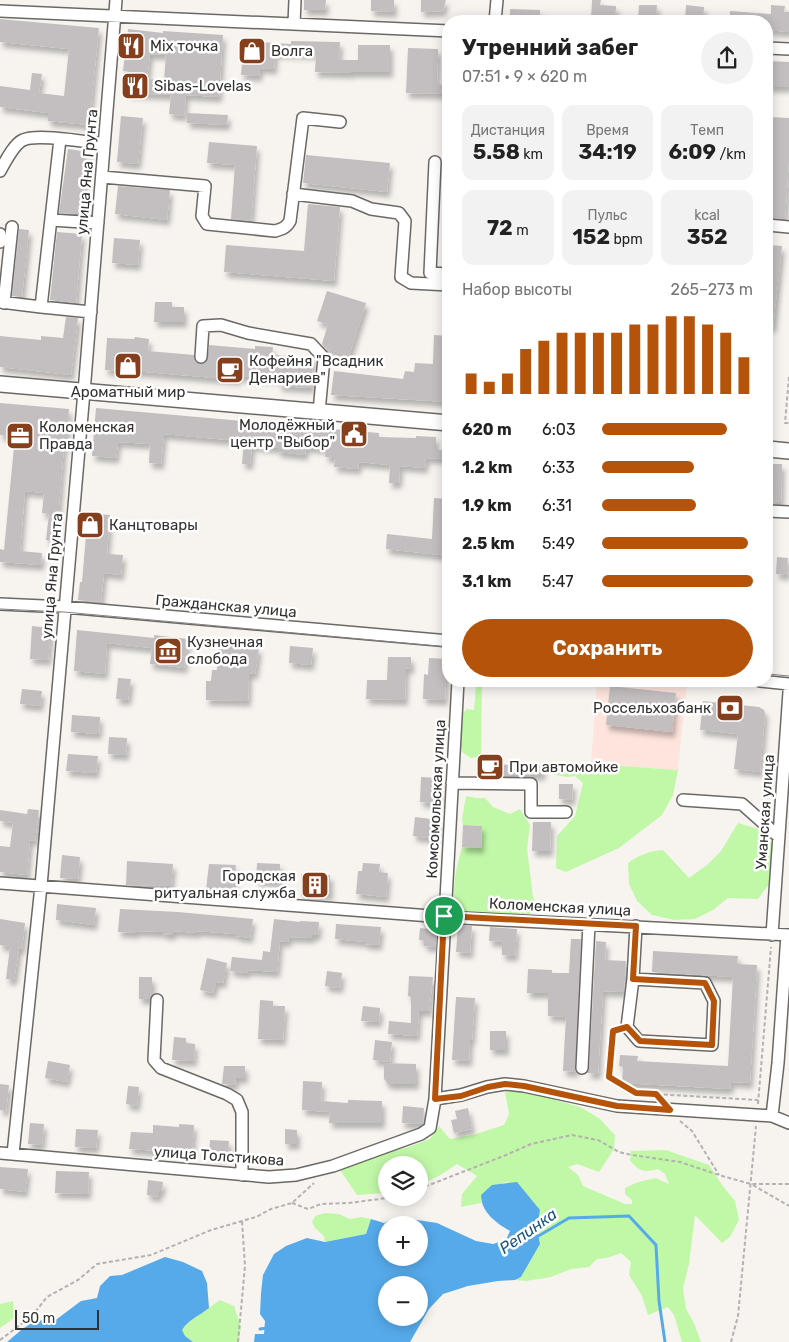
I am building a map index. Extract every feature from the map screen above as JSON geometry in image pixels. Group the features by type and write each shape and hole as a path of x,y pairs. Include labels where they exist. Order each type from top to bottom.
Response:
{"main road":[{"path":"0,384 442,422"},
{"path":"773,449 789,451"}],"street":[{"name":"улица Яна Грунта","path":"13,1154 41,886 116,0"},
{"path":"294,24 295,0"},
{"path":"496,15 497,0"},
{"path":"0,11 442,32"},
{"path":"773,48 789,49"},
{"path":"102,177 205,186 202,216 207,224 275,231 287,226 290,221 302,118 340,122"},
{"path":"0,171 11,152 23,140 44,137 104,144"},
{"path":"41,307 60,139"},
{"path":"435,162 430,273 442,274"},
{"path":"293,194 352,201 371,209 399,213 405,221 401,277 411,283 442,285"},
{"path":"51,220 98,223"},
{"path":"773,225 789,226"},
{"path":"12,227 2,303 91,312"},
{"path":"0,234 0,242"},
{"path":"201,357 203,326 221,325 248,333 311,344 324,358 319,412"},
{"path":"773,511 789,512"},
{"name":"Гражданская улица","path":"0,604 65,607 442,641"},
{"path":"773,682 789,684"},
{"name":"Комсомольская улица","path":"435,1099 458,687"},
{"name":"Уманская улица","path":"772,935 789,692"},
{"path":"452,783 531,784 531,812 566,812"},
{"path":"683,800 742,804 779,837"},
{"name":"Коломенская улица","path":"0,883 444,916 788,935"},
{"path":"582,1068 589,924"},
{"path":"633,979 705,983 714,1001 712,1045 640,1041 627,1027 633,979 636,926"},
{"path":"772,1116 788,935"},
{"path":"157,1000 154,1060 161,1068 237,1100 242,1112 242,1175"},
{"path":"435,1099 461,1096 488,1087 505,1084 524,1086 617,1106 772,1116 789,1123"},
{"name":"улица Толстикова","path":"0,1153 242,1175 269,1177 296,1175 333,1166 421,1134 430,1128 435,1099"}],"path":[{"path":"789,377 785,423 789,423"},
{"path":"731,1342 738,1316 758,1115 772,935"},
{"path":"627,1027 613,1031 609,1077 636,1093 758,1100"},
{"path":"656,1094 679,1120 692,1131 719,1175"},
{"path":"428,1185 531,1144 572,1135 598,1140 619,1152 680,1162 751,1184 789,1206"},
{"path":"0,1340 32,1316 47,1297 78,1280 97,1264 151,1256 211,1230 256,1217 271,1209 292,1203 333,1166"},
{"path":"751,1184 789,1184"},
{"path":"292,1203 308,1208 321,1204 349,1204 378,1199"},
{"path":"238,1342 245,1266 242,1221"}],"shaded area":[{"path":"597,687 686,687 678,770 591,764"}],"green space":[{"path":"476,687 482,687 481,757 471,758 462,752 458,732 463,713 467,709 474,710"},
{"path":"551,761 678,770 673,795 662,815 619,848 566,872 556,868 557,836 575,816 583,783 575,776 567,777 551,774"},
{"path":"466,796 485,798 493,807 510,814 520,809 530,825 527,849 533,897 536,903 535,912 520,915 494,913 467,914 460,910 456,904 454,884 462,847 481,847 482,826 463,825 462,819"},
{"path":"738,823 765,831 772,844 772,880 758,899 728,898 713,910 695,919 674,920 652,915 637,901 629,884 628,863 644,854 663,850 689,878 707,865 721,851"},
{"path":"528,1089 552,1099 580,1107 599,1118 615,1135 614,1149 599,1172 577,1164 568,1167 578,1175 583,1186 625,1204 632,1204 632,1200 625,1194 625,1188 638,1182 656,1178 669,1184 665,1174 658,1169 645,1171 636,1167 630,1160 631,1151 666,1150 709,1165 735,1201 739,1220 730,1237 722,1243 695,1215 689,1264 683,1288 686,1309 701,1342 682,1342 674,1315 668,1307 648,1315 642,1296 629,1275 631,1262 621,1253 597,1259 589,1267 571,1269 551,1277 526,1281 515,1280 521,1277 540,1244 537,1230 540,1210 511,1183 505,1182 481,1195 481,1203 461,1207 462,1194 477,1176 457,1164 428,1181 428,1156 378,1156 378,1194 357,1195 340,1170 357,1161 430,1139 439,1126 450,1139 473,1135 504,1125 509,1114 505,1092"},
{"path":"325,1213 339,1214 350,1219 361,1217 371,1219 366,1234 325,1242 324,1236 315,1228 312,1222 315,1216"},
{"path":"220,1300 234,1306 241,1327 239,1342 193,1342 185,1336 181,1330 194,1318"},
{"path":"13,1301 13,1319 0,1328 0,1304"}],"water":[{"path":"517,1182 540,1210 537,1229 540,1244 521,1277 515,1280 468,1286 443,1294 428,1311 428,1276 378,1276 378,1326 419,1326 410,1342 254,1342 255,1334 264,1334 265,1321 260,1314 263,1275 274,1254 286,1246 307,1238 325,1242 366,1234 371,1219 378,1221 378,1266 428,1266 428,1222 437,1223 476,1241 493,1244 506,1240 510,1231 486,1212 481,1195 492,1185"},
{"path":"165,1257 183,1262 202,1271 207,1283 209,1308 182,1330 185,1336 193,1342 7,1342 34,1322 46,1320 53,1322 81,1301 97,1298 100,1286 110,1276 122,1275"}],"building":[{"path":"304,0 326,0 325,10 304,10"},
{"path":"371,0 394,0 394,12 371,11"},
{"path":"421,0 446,0 443,11 421,12"},
{"path":"592,0 601,0 600,5 616,6 615,15 591,15"},
{"path":"639,5 657,5 656,15 638,15"},
{"path":"686,5 704,7 703,15 685,15"},
{"path":"771,5 785,6 784,12 789,12 789,32 773,30 773,15 730,15 730,11 771,14"},
{"path":"510,9 540,10 540,15 510,15"},
{"path":"0,19 99,28 89,125 48,121 48,113 0,107 0,86 30,90 32,73 42,74 39,93 64,96 69,49 0,42"},
{"path":"128,29 163,33 163,31 223,35 219,97 186,95 184,116 169,114 171,95 128,93 129,71 123,71","holes":["150,54 166,55 164,80 147,79"]},
{"path":"244,41 291,44 291,41 340,42 339,60 358,60 358,45 390,45 390,72 315,72 316,54 275,53 274,69 260,68 259,76 241,75"},
{"path":"408,48 438,49 437,84 442,84 442,94 406,93"},
{"path":"773,61 789,62 789,87 773,87"},
{"path":"187,113 228,115 227,125 187,123"},
{"path":"121,116 143,118 138,164 117,162"},
{"path":"773,117 789,118 789,158 785,219 773,218"},
{"path":"209,142 257,146 251,221 231,219 235,165 207,163"},
{"path":"68,149 89,152 81,214 59,213"},
{"path":"306,155 390,163 387,192 303,183"},
{"path":"118,186 170,190 167,220 115,214"},
{"path":"308,204 340,207 334,281 224,272 226,245 304,251"},
{"path":"19,229 29,230 22,297 12,296"},
{"path":"57,232 82,234 76,303 50,300"},
{"path":"114,238 140,240 138,265 112,263"},
{"path":"773,245 782,246 773,327"},
{"path":"327,291 366,303 349,356 325,348 322,344 328,324 317,321"},
{"path":"155,302 172,302 172,307 184,307 184,322 154,322"},
{"path":"66,317 78,318 71,375 0,367 0,336 41,340 41,336 63,338"},
{"path":"434,335 442,336 442,402 331,395 334,371 403,379 405,371 414,372 415,363 433,364"},
{"path":"135,337 149,339 148,351 194,355 195,361 200,364 207,361 209,345 255,349 255,346 273,347 272,355 313,357 311,388 279,386 279,379 238,376 238,380 105,370 107,338 134,339"},
{"path":"0,403 69,409 56,542 46,540 49,514 42,513 44,493 25,491 20,551 42,553 41,565 0,562 0,549 4,550 15,437 0,435"},
{"path":"96,408 379,433 379,437 436,437 436,450 442,450 442,459 426,458 425,468 400,466 399,483 389,483 390,465 359,462 358,469 334,467 335,458 325,457 326,449 306,447 305,455 278,452 278,448 252,446 250,464 242,464 244,441 164,434 161,464 149,463 150,444 118,442 116,458 92,456"},
{"path":"773,464 782,464 781,502 773,501"},
{"path":"434,498 442,499 442,555 386,549 387,534 432,539"},
{"path":"88,513 110,515 107,554 123,555 121,575 104,573 101,602 78,600 80,582 82,582"},
{"path":"777,557 788,558 787,575 776,574"},
{"path":"32,626 51,628 48,660 30,659"},
{"path":"77,630 154,638 154,635 188,639 184,668 150,664 152,648 107,643 105,674 74,671"},
{"path":"218,642 232,642 232,644 259,648 255,674 249,673 248,701 206,700 206,681 211,681 212,670 217,670"},
{"path":"290,646 313,648 311,665 289,663"},
{"path":"388,657 411,657 411,669 406,668 405,700 366,699 367,680 387,680"},
{"path":"429,658 442,659 442,687 446,687 445,700 423,699 424,674 428,675"},
{"path":"118,678 131,679 128,700 116,699"},
{"path":"610,687 676,693 672,732 606,725"},
{"path":"22,689 42,691 40,706 20,704"},
{"path":"703,701 759,707 764,710 760,772 734,769 738,734 700,730"},
{"path":"72,715 100,717 99,734 71,732"},
{"path":"109,737 127,738 126,755 108,754"},
{"path":"68,754 98,756 96,773 66,771"},
{"path":"487,764 543,766 542,775 513,774 513,776 487,776"},
{"path":"421,777 440,778 439,803 420,802"},
{"path":"559,784 573,784 572,800 559,799"},
{"path":"28,809 39,810 35,841 30,840 27,875 0,872 0,846 10,847 13,823 0,821 0,810 27,814"},
{"path":"415,817 439,820 437,839 413,836"},
{"path":"533,822 551,822 550,851 532,851"},
{"path":"463,825 482,826 481,848 462,847"},
{"path":"62,855 80,857 78,879 60,878"},
{"path":"127,861 173,864 171,886 126,885"},
{"path":"257,863 280,864 280,882 256,881"},
{"path":"363,863 380,864 379,872 388,873 386,897 356,894 358,871 362,871"},
{"path":"209,864 236,865 233,891 206,890"},
{"name":"Городская ритуальная служба","path":"301,874 330,875 330,895 301,895"},
{"path":"57,904 96,908 94,925 56,920"},
{"path":"120,909 253,919 250,938 236,936 236,934 197,931 197,933 173,931 173,935 163,934 163,932 118,932"},
{"path":"0,919 25,923 22,949 19,948 14,980 6,979 10,947 0,945"},
{"path":"274,919 319,922 318,935 312,935 312,938 289,937 288,942 280,941 277,972 248,970 247,973 230,971 232,957 262,960 263,951 270,952"},
{"path":"336,924 381,927 379,945 335,939"},
{"path":"458,925 472,926 470,953 456,952"},
{"path":"490,927 517,929 515,956 502,955 502,942 489,941"},
{"path":"420,928 437,930 436,947 424,946 424,940 419,940"},
{"path":"571,939 581,939 576,1072 563,1071 566,1017 548,1016 548,993 527,993 528,969 552,970 552,973 569,973"},
{"path":"596,941 606,942 605,960 626,961 624,992 603,991 598,1074 587,1073 589,1068"},
{"path":"653,951 738,956 737,964 757,965 750,1083 731,1082 730,1089 622,1083 623,1067 619,1066 620,1055 638,1056 637,1061 728,1066 733,977 652,972"},
{"path":"207,958 227,963 223,983 216,982 213,993 200,990"},
{"path":"327,971 342,973 340,988 325,986"},
{"path":"409,976 433,977 429,1011 419,1011 417,1036 388,1034 389,1021 411,1023 411,997 408,996"},
{"path":"139,977 152,977 152,995 150,999 139,999"},
{"path":"456,997 475,998 469,1061 452,1060"},
{"path":"260,1000 273,1001 273,1006 285,1006 283,1040 258,1039"},
{"path":"363,1006 380,1008 379,1022 361,1021"},
{"path":"490,1031 506,1031 506,1050 490,1050"},
{"path":"174,1037 186,1038 186,1043 195,1044 194,1061 172,1060"},
{"path":"375,1040 392,1042 390,1062 373,1060"},
{"path":"48,1061 70,1065 67,1082 45,1078"},
{"path":"384,1063 416,1064 416,1084 388,1084 384,1079"},
{"path":"224,1066 245,1066 245,1078 236,1078 235,1085 222,1084"},
{"path":"303,1081 322,1082 321,1101 348,1103 348,1100 382,1101 382,1123 329,1123 330,1112 302,1110"},
{"path":"0,1084 9,1085 6,1111 0,1110"},
{"path":"128,1086 139,1087 137,1106 126,1104"},
{"path":"403,1106 424,1108 423,1124 402,1123"},
{"path":"468,1108 472,1129 454,1133 451,1120 457,1119 455,1111"},
{"path":"30,1123 44,1124 42,1145 28,1144"},
{"path":"179,1124 194,1125 192,1153 129,1149 131,1132 153,1133 153,1125 179,1127"},
{"path":"76,1129 98,1130 96,1148 75,1147"},
{"path":"285,1129 297,1130 297,1144 285,1144"},
{"path":"210,1140 229,1141 228,1157 209,1156"},
{"path":"0,1167 28,1169 25,1192 0,1189"},
{"path":"56,1171 89,1172 88,1194 55,1193"},
{"path":"148,1180 163,1182 162,1191 159,1191 159,1197 147,1195"}],"waterway":[{"name":"Репинка","path":"535,1238 569,1218 629,1216 656,1245 659,1301 665,1342"},
{"name":"Репинка","path":"260,1329 267,1328"}],"tram line":[{"path":"0,609 64,612 442,646"},
{"path":"773,674 789,676"}],"place":[{"name":"Mix точка","path":"131,46"},
{"name":"Волга","path":"252,51"},
{"name":"Sibas-Lovelas","path":"135,86"},
{"name":"Ароматный мир","path":"128,366"},
{"name":"Кофейня \"Всадник Денариев\"","path":"230,370"},
{"name":"Молодёжный центр \"Выбор\"","path":"354,434"},
{"name":"Коломенская Правда","path":"20,436"},
{"name":"Канцтовары","path":"90,525"},
{"name":"Кузнечная слобода","path":"168,651"},
{"name":"Россельхозбанк","path":"730,708"},
{"name":"При автомойке","path":"490,767"},
{"name":"Городская ритуальная служба","path":"315,885"}],"route":[{"path":"444,916 636,926 633,979 705,983 714,1001 712,1045 640,1041 627,1027 613,1031 609,1077 636,1093 656,1094 670,1110 617,1106 524,1086 505,1084 488,1087 461,1096 435,1099 444,916"}]}
